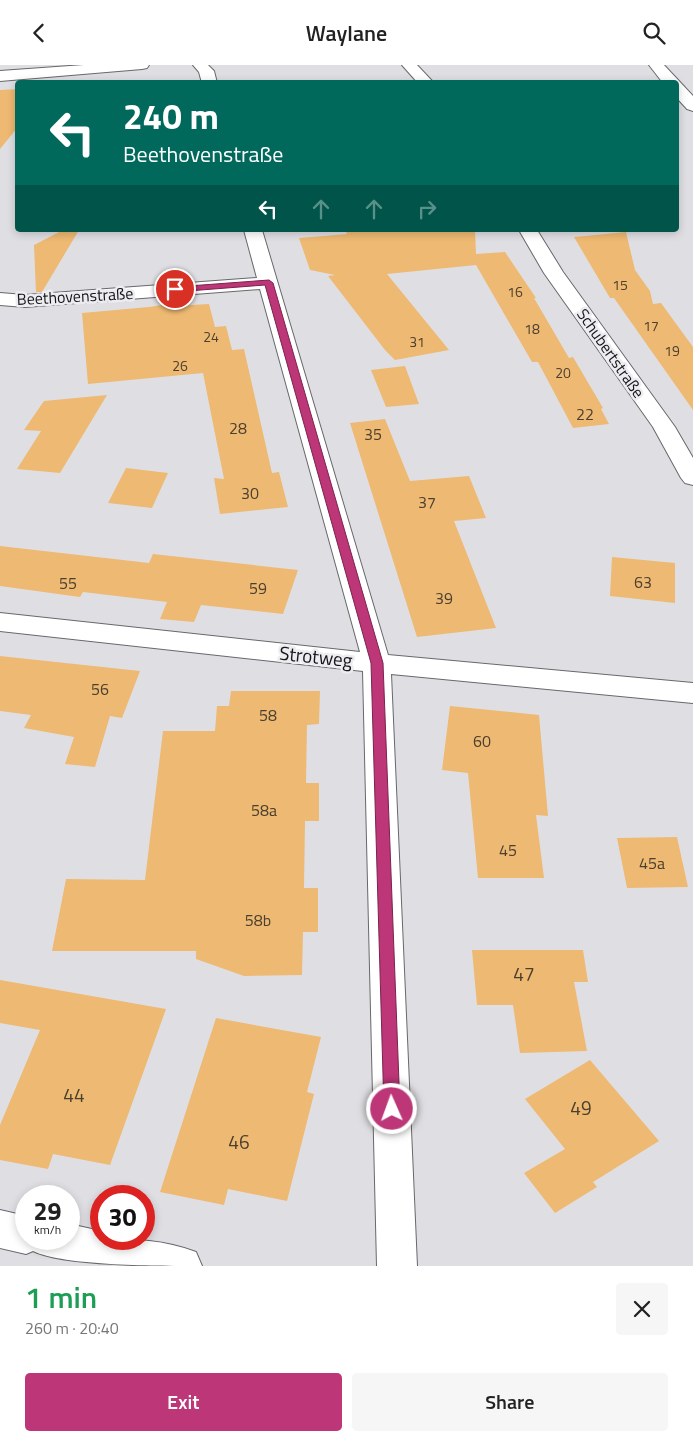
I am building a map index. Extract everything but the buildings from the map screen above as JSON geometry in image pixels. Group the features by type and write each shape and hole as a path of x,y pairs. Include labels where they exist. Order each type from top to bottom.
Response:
{"street":[{"path":"0,75 142,65"},
{"path":"200,65 206,71 209,80"},
{"path":"409,65 424,80"},
{"path":"656,65 669,80"},
{"path":"679,90 693,105"},
{"path":"254,232 377,663 397,1266"},
{"name":"Schubertstraße","path":"529,232 554,273 664,427 693,478"},
{"name":"Beethovenstraße","path":"0,299 25,301 269,283"},
{"name":"Strotweg","path":"0,622 377,663 693,693"},
{"path":"0,1229 15,1232"},
{"path":"80,1246 182,1266"}],"route":[{"path":"175,289 269,283 377,663 392,1109"}]}
